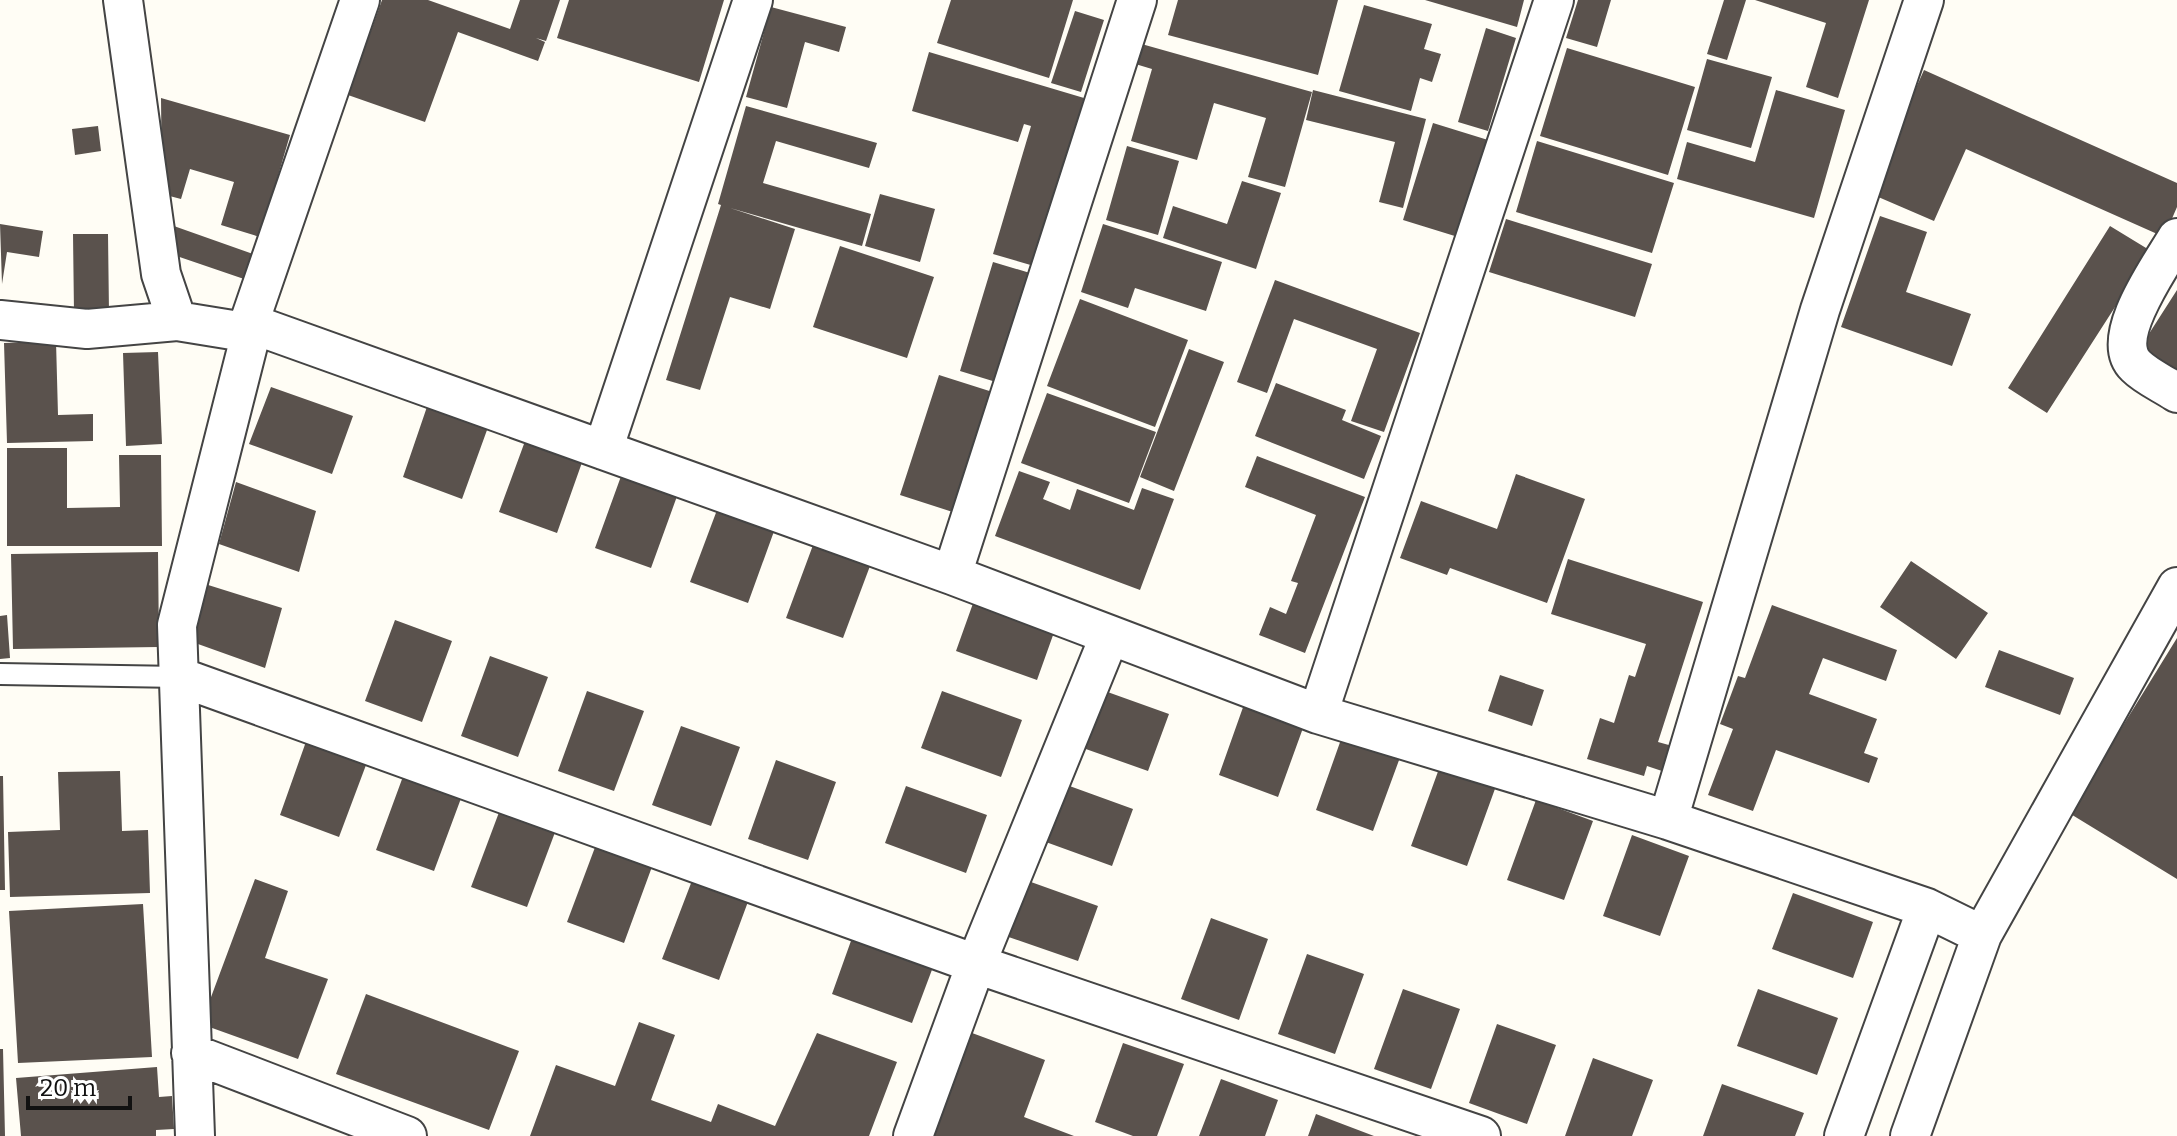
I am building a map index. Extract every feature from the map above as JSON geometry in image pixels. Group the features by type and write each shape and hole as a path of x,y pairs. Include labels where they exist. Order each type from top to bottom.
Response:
{"street":[{"path":"123,0 161,274 177,321"},
{"path":"195,1136 177,625 250,328 360,0"},
{"path":"603,450 753,0"},
{"path":"952,575 1137,0"},
{"path":"1318,714 1554,0"},
{"path":"1668,820 1820,310 1924,0"},
{"path":"2177,238 2136,308 2126,341 2134,364 2177,393"},
{"path":"0,320 87,329 177,321 250,328 952,575 1318,714 1668,820 1927,908 1982,935"},
{"path":"1910,1136 1982,935 2177,587"},
{"path":"913,1136 976,964 1110,635"},
{"path":"180,677 976,964 1481,1136"},
{"path":"1844,1136 1927,908"},
{"path":"191,1053 407,1136"}],"lane":[{"path":"0,674 180,677"}],"building":[{"path":"382,0 428,0 510,29 520,0 560,0 546,41 536,38 545,42 538,61 458,32 425,122 348,95"},
{"path":"569,0 724,0 699,82 557,38"},
{"path":"951,0 1073,0 1049,78 937,43"},
{"path":"1178,0 1338,0 1318,75 1168,35"},
{"path":"1425,0 1524,0 1517,27"},
{"path":"1578,0 1611,0 1597,47 1566,38"},
{"path":"1724,0 1746,0 1727,60 1707,54"},
{"path":"1755,0 1869,0 1838,98 1806,87 1826,23"},
{"path":"1364,5 1432,24 1424,49 1441,54 1432,82 1420,78 1411,111 1339,91"},
{"path":"771,7 846,27 839,52 805,42 787,108 746,97"},
{"path":"1075,11 1104,20 1081,92 1051,83"},
{"path":"1486,28 1516,38 1488,131 1458,122"},
{"path":"1138,43 1312,92 1285,187 1248,177 1266,118 1214,103 1197,160 1131,141 1152,69 1132,63"},
{"path":"1567,48 1695,87 1668,175 1540,136"},
{"path":"929,52 1084,98 1034,266 993,254 1031,126 1024,124 1018,142 912,111"},
{"path":"1707,59 1772,77 1751,148 1687,130"},
{"path":"1924,70 2177,183 2177,207 2164,237 1966,149 1934,221 1869,193"},
{"path":"1313,90 1426,119 1403,208 1379,202 1395,142 1306,120"},
{"path":"1776,90 1845,110 1814,218 1677,179 1687,142 1755,162"},
{"path":"161,98 290,135 260,237 221,225 234,182 190,169 181,199 162,194"},
{"path":"746,106 877,143 869,168 776,141 763,183 871,214 862,246 730,208 795,229 770,309 730,297 700,390 666,380 721,205 718,204"},
{"path":"1433,123 1488,140 1458,237 1403,220"},
{"path":"98,126 101,151 75,155 72,129"},
{"path":"1537,141 1674,183 1652,253 1516,212"},
{"path":"1127,146 1179,161 1158,235 1106,220"},
{"path":"1242,181 1281,193 1256,269 1163,238 1173,206 1227,224"},
{"path":"880,194 935,209 920,262 865,246"},
{"path":"1880,216 1927,232 1906,292 1971,314 1952,366 1841,327"},
{"path":"1506,219 1652,264 1635,317 1489,272"},
{"path":"0,224 43,231 39,257 7,252 2,284"},
{"path":"1103,224 1222,262 1206,311 1135,288 1128,308 1081,292"},
{"path":"171,225 253,254 244,279 162,251"},
{"path":"2110,226 2151,251 2047,413 2008,388"},
{"path":"73,234 108,234 109,313 74,313"},
{"path":"840,246 934,277 907,358 813,327"},
{"path":"993,262 1030,273 996,382 960,371"},
{"path":"1275,280 1420,333 1384,432 1351,421 1377,349 1294,319 1267,393 1237,382"},
{"path":"2177,290 2177,380 2136,354"},
{"path":"1080,299 1188,340 1155,427 1047,386"},
{"path":"56,341 58,415 93,414 93,441 7,443 4,343"},
{"path":"1189,349 1224,362 1174,491 1140,477"},
{"path":"158,352 162,444 126,446 123,353"},
{"path":"939,375 1002,395 962,515 900,495"},
{"path":"1276,383 1346,410 1342,420 1381,436 1364,479 1255,436"},
{"path":"271,387 353,416 332,474 249,444"},
{"path":"1047,393 1156,432 1129,503 1021,463"},
{"path":"430,398 491,419 462,499 403,477"},
{"path":"528,433 585,454 557,533 499,512"},
{"path":"7,448 67,448 67,508 120,507 119,455 161,455 162,546 7,546"},
{"path":"1257,456 1365,497 1305,653 1259,635 1270,607 1286,614 1298,583 1291,581 1316,515 1245,487"},
{"path":"624,468 680,488 651,568 595,548"},
{"path":"1019,471 1050,482 1043,499 1070,510 1077,489 1134,510 1142,488 1174,499 1140,590 995,536"},
{"path":"1516,474 1585,499 1547,603 1450,568 1447,575 1400,558 1421,501 1497,529"},
{"path":"236,482 316,511 299,572 219,544"},
{"path":"720,502 777,523 748,603 690,582"},
{"path":"816,537 873,558 843,638 786,618"},
{"path":"158,552 159,647 13,649 11,554"},
{"path":"1568,559 1703,602 1658,742 1676,747 1668,773 1647,766 1644,776 1587,759 1600,718 1614,723 1629,675 1635,677 1646,644 1551,614"},
{"path":"1911,561 1988,613 1956,659 1880,607"},
{"path":"205,584 282,608 265,668 184,639"},
{"path":"976,595 1057,624 1037,680 956,651"},
{"path":"1772,605 1897,650 1886,681 1823,658 1809,694 1877,719 1864,753 1878,758 1869,783 1776,750 1753,811 1708,795 1733,729 1720,724 1738,676 1745,678"},
{"path":"7,615 10,658 0,659 0,616"},
{"path":"395,620 452,641 422,722 365,701"},
{"path":"2177,638 2177,879 2069,813"},
{"path":"1999,650 2074,678 2060,715 1985,687"},
{"path":"490,656 548,677 518,757 461,736"},
{"path":"1500,675 1544,690 1532,726 1488,711"},
{"path":"1088,685 1169,714 1148,771 1066,742"},
{"path":"587,691 644,711 614,791 558,771"},
{"path":"942,691 1022,720 1001,777 921,748"},
{"path":"1247,696 1307,717 1278,797 1219,775"},
{"path":"681,726 740,747 711,826 652,805"},
{"path":"1344,731 1402,752 1373,831 1316,810"},
{"path":"308,736 369,757 339,837 280,815"},
{"path":"776,760 836,782 808,860 748,839"},
{"path":"1440,766 1496,786 1467,866 1411,846"},
{"path":"120,771 122,831 148,830 150,893 10,897 8,832 60,830 58,772"},
{"path":"405,771 463,793 434,871 376,850"},
{"path":"0,776 3,776 5,890 0,890"},
{"path":"1053,780 1133,809 1112,866 1032,837"},
{"path":"906,786 987,815 966,873 885,843"},
{"path":"1536,800 1593,821 1564,900 1507,880"},
{"path":"501,807 557,827 527,907 471,887"},
{"path":"1632,835 1689,856 1660,936 1603,916"},
{"path":"597,842 653,864 624,943 567,922"},
{"path":"1017,877 1098,906 1078,961 997,933"},
{"path":"693,878 749,899 719,980 662,959"},
{"path":"255,879 288,891 265,958 328,979 298,1059 201,1024"},
{"path":"1793,893 1873,922 1853,978 1772,949"},
{"path":"143,904 152,1057 18,1063 9,911"},
{"path":"1211,918 1268,939 1239,1020 1181,999"},
{"path":"852,938 933,967 912,1023 832,994"},
{"path":"1307,954 1364,974 1335,1054 1278,1034"},
{"path":"1403,989 1460,1009 1431,1089 1374,1069"},
{"path":"1758,989 1838,1018 1817,1075 1737,1046"},
{"path":"366,994 519,1051 489,1130 336,1074"},
{"path":"639,1022 675,1035 651,1100 711,1122 718,1104 775,1126 817,1033 897,1062 869,1136 530,1136 556,1065 615,1086"},
{"path":"1497,1024 1556,1045 1527,1124 1469,1103"},
{"path":"964,1030 1045,1060 1024,1117 1074,1136 924,1136"},
{"path":"1123,1043 1184,1064 1157,1136 1133,1136 1095,1122"},
{"path":"0,1049 3,1049 5,1136 0,1136"},
{"path":"1593,1058 1653,1080 1632,1136 1565,1136"},
{"path":"157,1067 159,1097 172,1096 174,1129 156,1130 156,1136 21,1136 16,1078"},
{"path":"1221,1079 1278,1100 1265,1136 1199,1136"},
{"path":"1722,1084 1804,1113 1795,1136 1703,1136"},
{"path":"1316,1114 1374,1136 1308,1136"}]}
